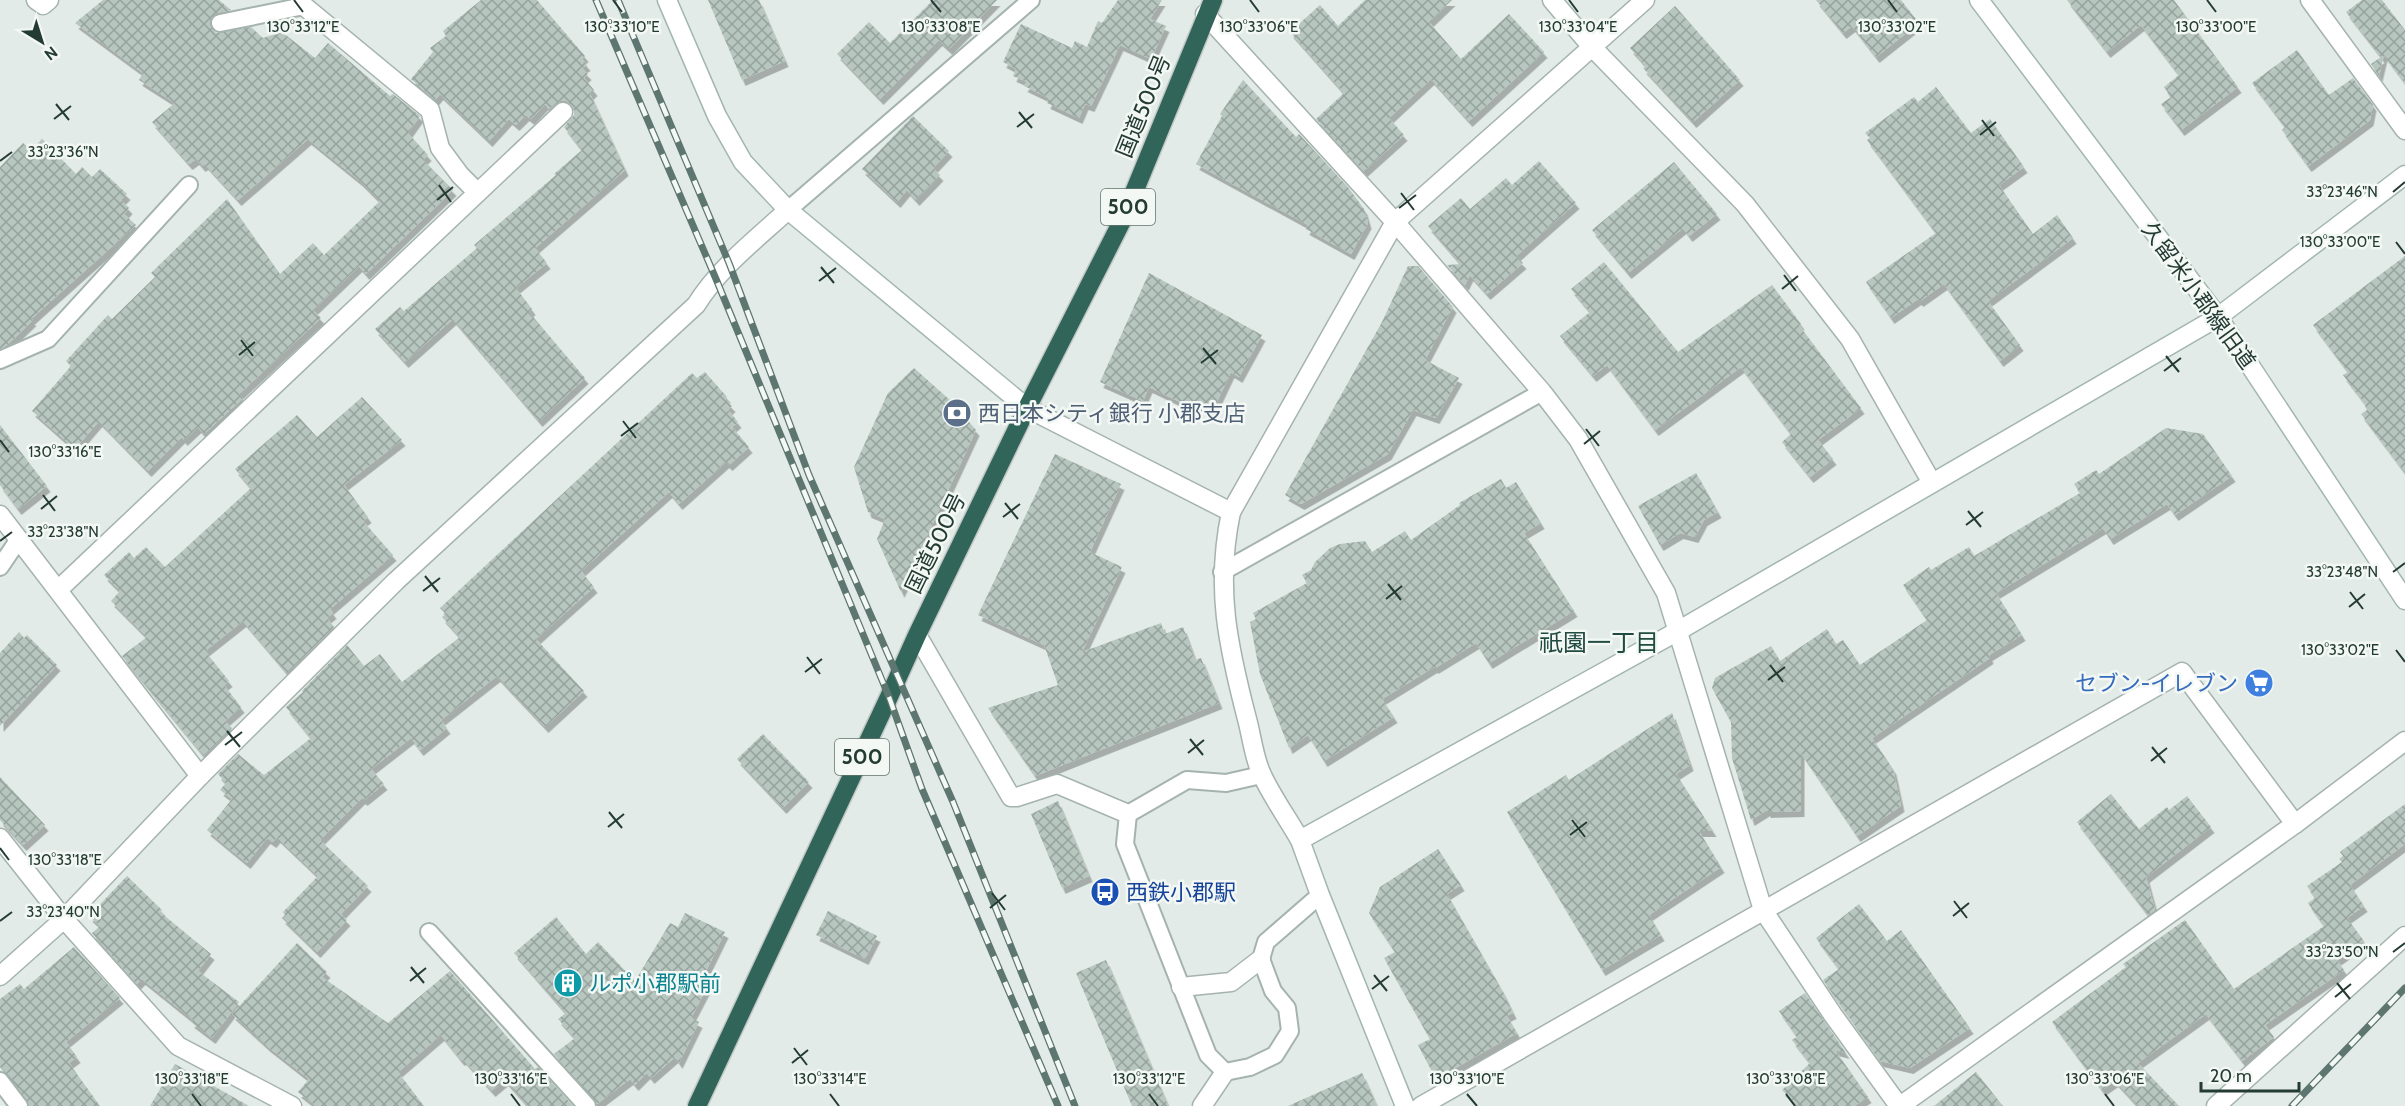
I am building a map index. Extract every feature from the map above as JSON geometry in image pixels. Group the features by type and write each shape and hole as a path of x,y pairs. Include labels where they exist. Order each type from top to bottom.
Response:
{"highway":[{"name":"国道500号","path":"697,1106 879,719 916,634 1123,219 1209,7"}],"street":[{"path":"36,0 43,5 50,0"},
{"path":"667,0 717,116 743,162 788,210 1027,408 1231,512"},
{"path":"1552,0 1592,46 1745,204 1850,339 1932,483"},
{"path":"1405,1106 1300,840 1262,775 1227,631 1222,572 1224,545 1231,512 1395,222 1645,0"},
{"name":"久留米小郡線旧道","path":"1979,0 2218,317 2405,600"},
{"path":"2310,0 2405,130"},
{"path":"302,3 430,110 440,148 460,175 477,192"},
{"path":"1209,7 1542,392 1578,439 1666,593 1762,910 1833,1015 1900,1106 2295,824 2405,741"},
{"path":"58,590 563,112"},
{"path":"1300,840 1678,632 2218,317 2405,175"},
{"path":"0,976 64,919 200,776 396,581 696,305 705,290 729,263 788,210"},
{"path":"0,515 200,776"},
{"path":"916,634 1011,797 1057,784 1128,814"},
{"path":"1421,1106 2182,672 2295,824"},
{"path":"0,838 64,919 178,1046 292,1106"},
{"path":"2216,1106 2405,936"},
{"path":"1181,987 1231,982 1261,959"},
{"path":"1202,1106 1226,1072"}],"lane":[{"path":"788,210 1031,0"},
{"path":"220,23 302,3"},
{"path":"0,360 48,339 189,185"},
{"path":"1222,572 1542,392"},
{"path":"0,567 19,539"},
{"path":"1262,775 1227,783 1187,780 1128,814 1125,844 1208,1055 1226,1072 1250,1067 1275,1055 1290,1031 1287,1008 1273,991 1261,959 1266,942 1320,895"},
{"path":"429,932 587,1106"},
{"path":"0,1081 19,1106"}],"building":[{"path":"103,0 219,0 231,10 217,13 210,19 210,26 216,33 251,27 263,38 282,32 315,58 328,43 390,96 393,94 420,116 408,133 428,155 423,160 453,190 366,274 359,266 313,310 321,318 239,394 243,398 204,434 198,427 184,440 182,437 148,471 99,421 75,449 32,411 71,366 66,361 108,315 112,319 155,277 151,273 227,199 280,274 313,243 324,255 380,201 360,181 308,139 238,200 205,164 202,166 196,159 189,164 152,122 175,103 139,80 143,73 75,23"},
{"path":"481,0 537,0 585,56 582,59 587,65 582,68 588,74 584,78 594,90 590,94 625,170 535,248 547,263 516,288 532,309 529,312 585,378 539,421 453,319 405,362 375,329 400,307 404,311 477,248 474,245 582,150 564,127 574,115 574,109 567,101 560,101 549,109 545,104 531,119 526,115 516,125 509,119 489,141 440,94 435,100 411,79 433,52 430,48 446,36 443,31"},
{"path":"708,0 759,0 785,61 742,80"},
{"path":"933,0 997,0 949,49 939,40 880,99 837,54 869,22 890,43"},
{"path":"1118,0 1162,0 1150,19 1166,26 1151,59 1120,45 1091,106 1085,104 1079,118 1047,103 1049,98 1024,86 1027,82 1013,76 1016,69 1003,62 1021,24 1072,48 1075,41 1087,47 1098,21 1102,23"},
{"path":"1365,0 1452,0 1429,22 1461,59 1509,14 1544,52 1469,121 1431,79 1389,118 1404,135 1364,171 1316,119 1344,93 1290,32 1320,5 1338,26"},
{"path":"1816,0 1901,0 1919,23 1876,57 1852,26 1843,33"},
{"path":"2067,0 2174,0 2238,87 2181,130 2161,104 2171,97 2164,87 2179,75 2141,25 2107,52"},
{"path":"2362,0 2382,0 2405,30 2405,83 2384,55 2379,76 2371,64 2381,57 2346,12"},
{"path":"1675,6 1740,80 1693,122 1643,68 1646,66 1630,48"},
{"path":"2297,50 2329,95 2353,78 2373,105 2370,120 2308,166 2282,130 2285,127 2252,83"},
{"path":"1243,80 1296,137 1299,134 1347,186 1364,209 1368,223 1351,254 1306,229 1308,225 1196,164 1222,116 1220,114"},
{"path":"1936,87 1971,133 1990,119 2024,167 1999,185 2033,234 2057,215 2073,238 1988,301 2020,345 2000,361 1944,284 1891,318 1866,282 1936,233 1867,140 1870,138 1865,133 1914,97 1918,102"},
{"path":"913,116 949,151 933,168 940,175 916,200 907,190 897,202 862,169"},
{"path":"42,139 76,174 82,167 92,177 100,169 127,194 121,200 129,208 124,214 136,225 31,319 33,320 6,346 0,349 0,167 23,143 31,151"},
{"path":"1539,161 1576,203 1516,256 1523,263 1487,294 1470,275 1465,285 1447,265 1461,264 1428,226 1461,198 1470,209 1506,178 1512,185"},
{"path":"1674,162 1717,214 1689,236 1683,228 1628,273 1592,230"},
{"path":"2405,256 2405,473 2361,414 2367,410 2366,405 2343,375 2348,372 2313,325"},
{"path":"1604,262 1678,352 1772,285 1861,408 1818,440 1833,459 1810,477 1782,442 1791,434 1741,367 1655,430 1607,365 1593,376 1560,336 1590,312 1571,289"},
{"path":"1408,266 1418,266 1453,307 1425,360 1459,378 1436,418 1413,410 1388,454 1301,504 1285,495 1382,322"},
{"path":"1149,273 1262,335 1239,377 1231,372 1212,412 1186,400 1184,404 1149,387 1143,401 1100,382"},
{"path":"914,368 951,401 976,430 901,592 877,539 885,519 868,512 854,467 888,393"},
{"path":"705,372 727,397 725,399 732,406 728,410 738,422 732,427 749,447 729,465 726,462 679,504 669,492 581,571 594,587 536,639 584,691 545,727 497,676 441,720 447,728 420,750 411,738 371,769 384,784 364,800 362,798 320,840 368,886 341,914 347,920 317,952 282,918 285,915 283,912 318,876 277,837 273,842 267,838 247,863 207,830 232,799 220,790 226,783 218,774 238,754 264,775 311,738 286,707 347,645 364,666 380,654 402,682 460,637 442,617 446,614 440,608 692,373 697,378"},
{"path":"362,397 402,440 344,485 368,517 363,521 393,555 330,609 333,613 327,618 334,627 287,673 243,621 205,651 229,681 224,685 241,707 225,721 232,728 204,756 122,656 147,637 111,601 120,591 104,575 129,552 134,558 146,547 165,567 251,488 235,469 297,415 317,437"},
{"path":"0,425 47,486 18,509 0,485"},
{"path":"2166,428 2203,434 2232,476 2175,515 2167,504 2110,539 2103,528 1996,593 2022,635 1989,655 1990,658 1872,738 1893,769 1901,806 1857,836 1801,753 1801,811 1767,812 1767,810 1751,820 1732,758 1731,722 1712,688 1715,678 1771,646 1780,661 1827,629 1836,644 1843,640 1860,665 1927,620 1903,585 1929,567 1931,570 1969,547 1974,556 2080,493 2074,484 2096,470 2099,474"},
{"path":"1055,454 1121,484 1090,552 1122,567 1082,652 1161,623 1165,634 1183,627 1195,660 1201,658 1219,703 1035,776 988,708 1058,685 1044,645 978,615"},
{"path":"1696,473 1718,512 1704,520 1695,537 1680,533 1660,545 1638,506"},
{"path":"1501,479 1506,488 1516,482 1541,523 1524,533 1574,611 1489,663 1476,643 1434,667 1382,699 1394,717 1324,761 1308,735 1289,748 1260,674 1250,622 1256,619 1253,613 1307,583 1302,575 1311,570 1315,562 1330,548 1340,544 1365,541 1372,552 1405,531 1411,540 1460,505 1459,503"},
{"path":"19,632 24,638 27,635 57,665 0,726 0,653"},
{"path":"1672,713 1690,765 1676,774 1713,831 1699,831 1721,867 1649,915 1661,935 1602,970 1507,812 1566,775 1569,780"},
{"path":"763,734 809,782 783,808 737,759"},
{"path":"0,777 45,825 23,845 0,820"},
{"path":"2111,794 2139,829 2167,807 2169,810 2187,796 2211,827 2146,877 2155,910 2148,915 2077,822"},
{"path":"1058,801 1089,876 1062,888 1031,814"},
{"path":"2405,804 2405,844 2350,885 2364,906 2347,918 2364,941 2337,960 2344,970 2265,1025 2274,1037 2242,1061 2206,1014 2138,1063 2179,1106 2138,1106 2115,1081 2102,1090 2052,1022 2126,967 2123,964 2185,920 2234,989 2324,926 2308,903 2315,898 2307,886 2342,862 2339,859 2343,856 2340,852"},
{"path":"1438,849 1461,885 1447,894 1503,992 1513,1013 1507,1016 1517,1033 1436,1079 1418,1045 1430,1039 1384,958 1395,952 1369,913 1380,887"},
{"path":"127,876 162,910 160,912 211,954 198,971 239,1002 212,1038 142,979 137,984 92,933 100,926 89,916"},
{"path":"1859,904 1887,941 1901,930 1970,1028 1910,1068 1880,1061 1823,980 1839,969 1816,938"},
{"path":"828,911 877,936 865,959 816,935"},
{"path":"685,913 725,932 705,973 713,976 691,1018 699,1022 679,1063 675,1057 651,1078 647,1073 635,1085 630,1079 597,1104 554,1054 575,1038 558,1019 566,1013 514,953 556,917 586,954 598,942 635,981 670,923 678,927"},
{"path":"297,943 327,972 322,977 388,1023 450,971 535,1069 538,1067 573,1106 528,1106 505,1080 492,1091 463,1059 461,1060 441,1035 398,1072 424,1106 316,1106 298,1092 309,1079 267,1046 232,1014"},
{"path":"74,947 120,998 66,1042 77,1057 69,1063 100,1106 29,1106 27,1100 0,1067 0,999 20,984 24,989"},
{"path":"1106,960 1168,1106 1132,1106 1076,973"},
{"path":"1805,993 1846,1053 1835,1050 1868,1097 1854,1106 1798,1106 1782,1090 1810,1063 1792,1040 1797,1037 1779,1011"},
{"path":"175,1064 249,1106 150,1106"},
{"path":"1976,1072 2003,1106 1934,1106"},
{"path":"1362,1073 1377,1106 1288,1106"}],"railway":[{"path":"596,0 716,279 889,697 922,789 1058,1106"},
{"path":"618,0 729,263 809,475 953,802 1075,1106"},
{"path":"2292,1106 2405,988"}],"place":[{"name":"西日本シティ銀行 小郡支店","path":"957,413"},
{"name":"セブン-イレブン","path":"2259,683"},
{"name":"西鉄小郡駅","path":"1105,892"},
{"name":"ルポ小郡駅前","path":"568,983"}],"district":[{"name":"祇園一丁目","path":"1599,643"}]}
